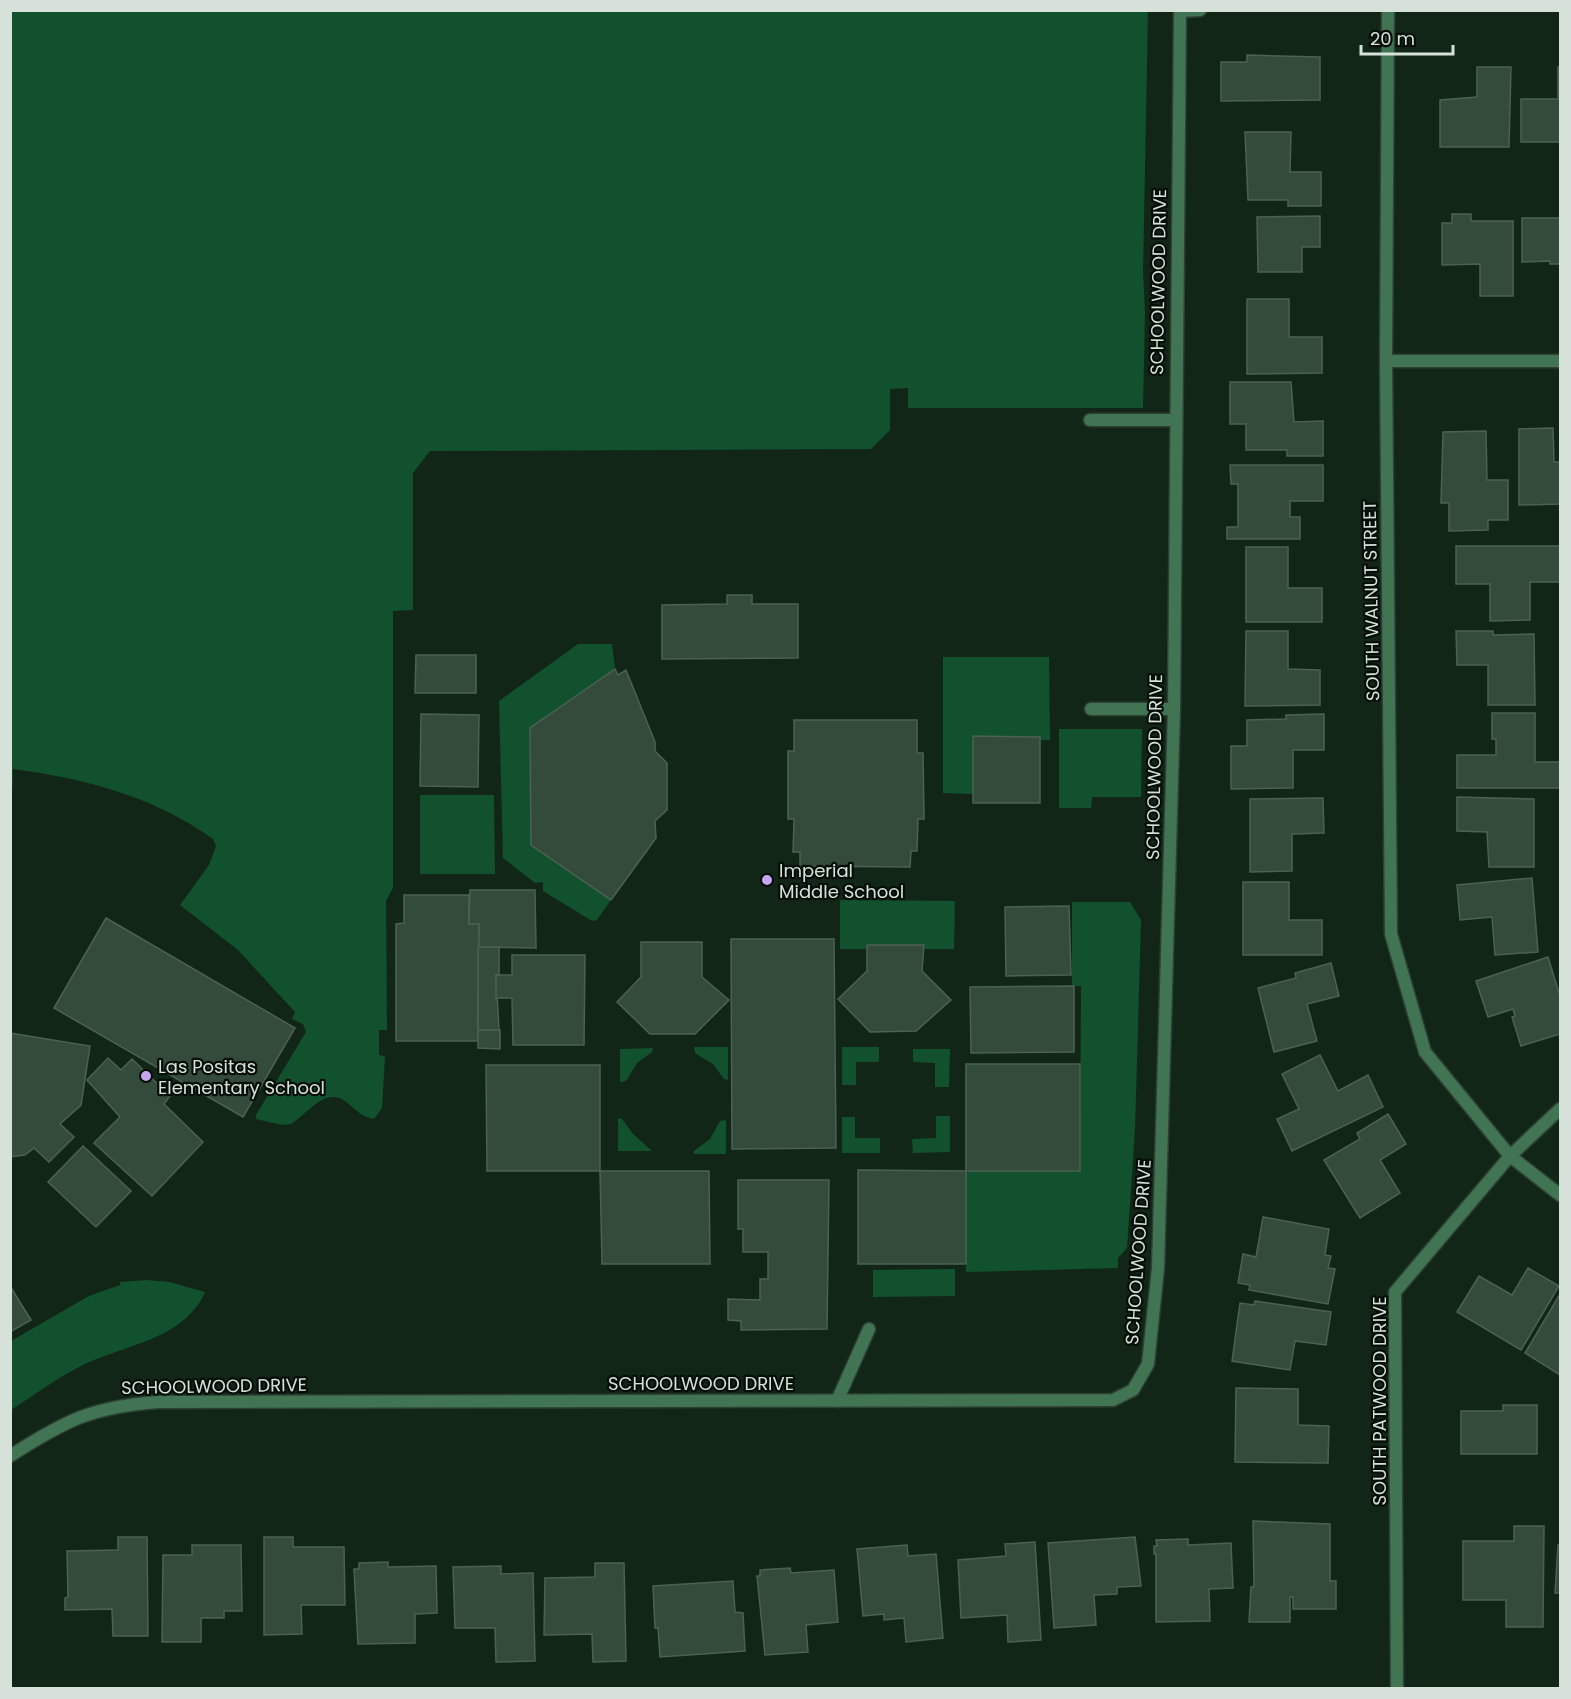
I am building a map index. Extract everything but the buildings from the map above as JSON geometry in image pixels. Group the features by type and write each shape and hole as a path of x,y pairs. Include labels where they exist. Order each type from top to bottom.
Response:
{"street":[{"path":"1180,11 1200,10"},
{"name":"SOUTH WALNUT STREET","path":"1388,10 1386,361 1392,934 1425,1052 1510,1156 1560,1196"},
{"name":"SCHOOLWOOD DRIVE","path":"10,1456 41,1436 85,1414 109,1407 149,1403 1113,1400 1132,1390 1149,1364 1158,1268 1174,709 1174,420 1180,11"},
{"path":"1386,361 1560,361"},
{"path":"1090,420 1174,420"},
{"path":"1091,709 1174,709"},
{"name":"SOUTH PATWOOD DRIVE","path":"1397,1689 1395,1292 1510,1156 1560,1109"},
{"path":"837,1401 869,1329"}],"green space":[{"path":"11,10 1148,11 1143,408 908,408 908,388 890,389 890,430 871,449 430,451 413,473 413,610 393,611 393,888 386,901 387,1030 379,1030 379,1055 385,1056 382,1108 374,1119 361,1114 342,1099 334,1097 319,1102 291,1124 282,1125 256,1119 256,1115 306,1032 303,1024 292,1019 295,1012 238,950 180,905 209,865 216,846 213,839 167,811 118,792 67,778 13,769 11,818"},
{"path":"578,644 612,644 615,669 530,728 531,845 611,900 597,920 592,921 543,891 543,882 535,883 503,858 499,701"},
{"path":"943,657 1049,657 1050,740 1040,740 1040,737 973,736 973,794 943,793"},
{"path":"1059,729 1142,729 1141,797 1092,797 1091,808 1059,808"},
{"path":"420,795 494,795 495,874 420,874"},
{"path":"840,900 955,901 954,949 924,949 924,945 867,945 867,949 840,949"},
{"path":"1072,902 1130,902 1141,920 1135,1130 1127,1248 1118,1258 1118,1268 966,1272 966,1171 1080,1171 1081,986 1072,986"},
{"path":"694,1047 728,1047 728,1080 724,1079 713,1064 695,1053"},
{"path":"842,1047 879,1047 879,1062 856,1062 856,1085 842,1085"},
{"path":"653,1048 652,1052 637,1063 626,1081 620,1082 620,1049"},
{"path":"913,1049 950,1049 949,1087 935,1087 935,1063 913,1062"},
{"path":"936,1116 950,1116 950,1152 913,1153 912,1139 936,1138"},
{"path":"842,1117 855,1117 855,1138 880,1138 880,1153 842,1153"},
{"path":"618,1118 622,1119 633,1134 652,1151 618,1151"},
{"path":"726,1120 726,1154 694,1154 694,1151 710,1139 720,1121"},
{"path":"955,1269 955,1296 873,1297 873,1270"},
{"path":"147,1280 169,1282 205,1292 183,1321 168,1331 81,1366 11,1410 11,1341 89,1296 120,1285 120,1282"}],"place":[{"name":"Imperial Middle School","path":"767,880"},
{"name":"Las Positas Elementary School","path":"146,1076"}]}
